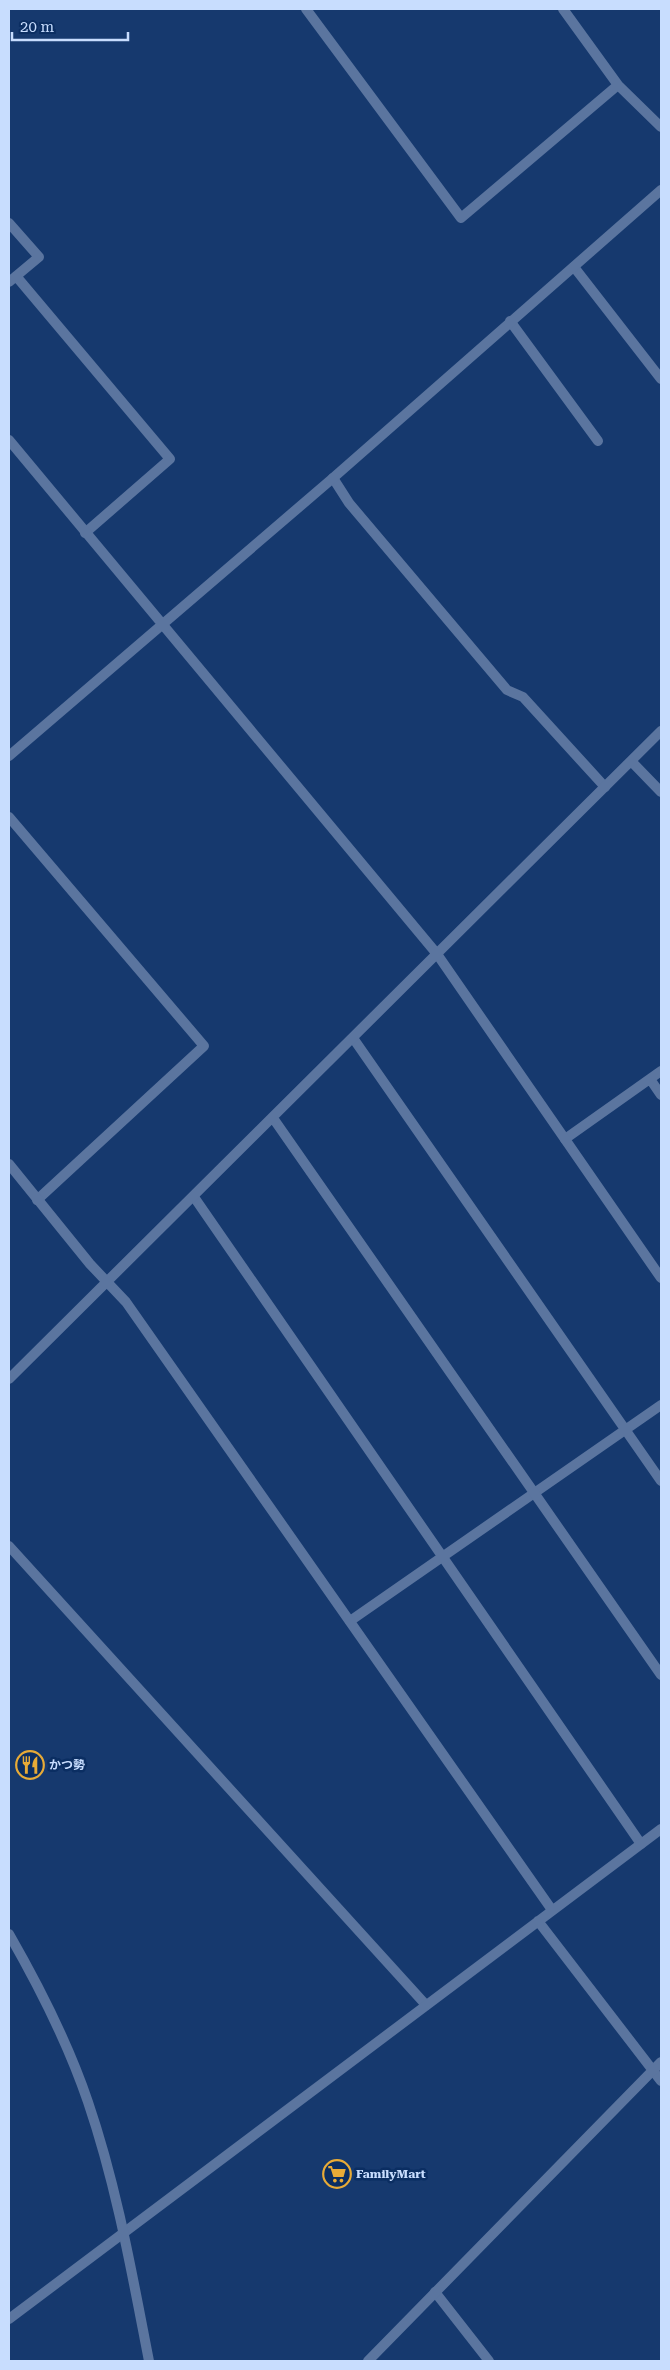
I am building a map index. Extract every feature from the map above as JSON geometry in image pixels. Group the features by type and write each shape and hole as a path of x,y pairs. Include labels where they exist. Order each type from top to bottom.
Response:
{"street":[{"path":"306,9 461,218 618,85"},
{"path":"563,9 618,85 661,127"},
{"path":"9,756 333,478 661,190"},
{"path":"9,223 39,257 12,279 170,459 85,533"},
{"path":"574,266 661,379"},
{"path":"510,321 598,440"},
{"path":"9,440 161,626 437,954 661,1278"},
{"path":"333,478 349,503 507,690 523,697 605,787"},
{"path":"9,1379 661,731"},
{"path":"631,761 661,792"},
{"path":"9,817 204,1046 37,1200"},
{"path":"353,1038 661,1481"},
{"path":"565,1139 661,1071"},
{"path":"650,1079 661,1095"},
{"path":"273,1118 661,1675"},
{"path":"9,1164 37,1200 126,1302 552,1910"},
{"path":"194,1197 641,1844"},
{"path":"350,1621 661,1405"},
{"path":"9,1546 426,2005"},
{"path":"9,2319 125,2234 661,1829"},
{"path":"538,1921 661,2081"},
{"path":"9,1934 40,1990 65,2043 88,2101 125,2234 149,2361"},
{"path":"368,2361 661,2062"},
{"path":"435,2292 489,2361"}],"place":[{"name":"かつ勢","path":"30,1765"},
{"name":"FamilyMart","path":"337,2174"}]}
